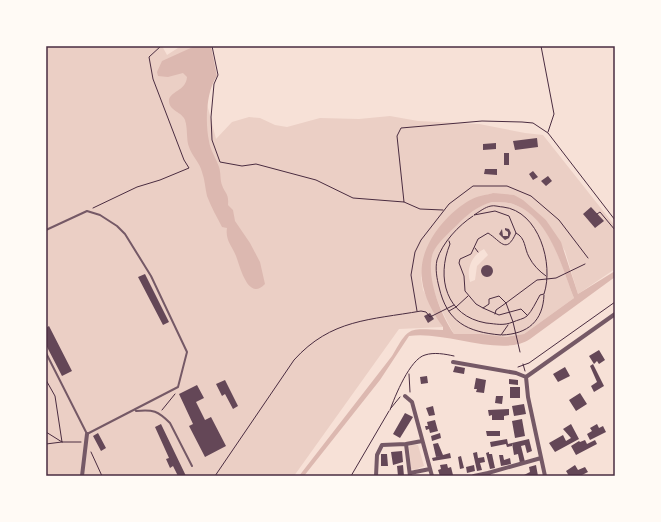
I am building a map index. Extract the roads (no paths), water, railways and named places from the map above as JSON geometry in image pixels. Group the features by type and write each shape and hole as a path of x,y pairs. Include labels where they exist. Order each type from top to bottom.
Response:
{"street":[{"path":"526,377 615,314"},
{"path":"453,362 516,373 526,377"},
{"path":"526,377 528,397 545,476"},
{"path":"405,396 411,399 432,476"},
{"path":"82,476 87,434"},
{"path":"376,476 377,455 382,445 406,444 422,441"},
{"path":"406,444 410,475 430,470"},
{"path":"474,476 489,474 541,458"}],"lane":[{"path":"46,230 87,211 100,215 117,226 125,234 154,282 187,352 178,387 87,434 46,354"},
{"path":"134,411 150,409 160,414 170,423 192,466"}]}
